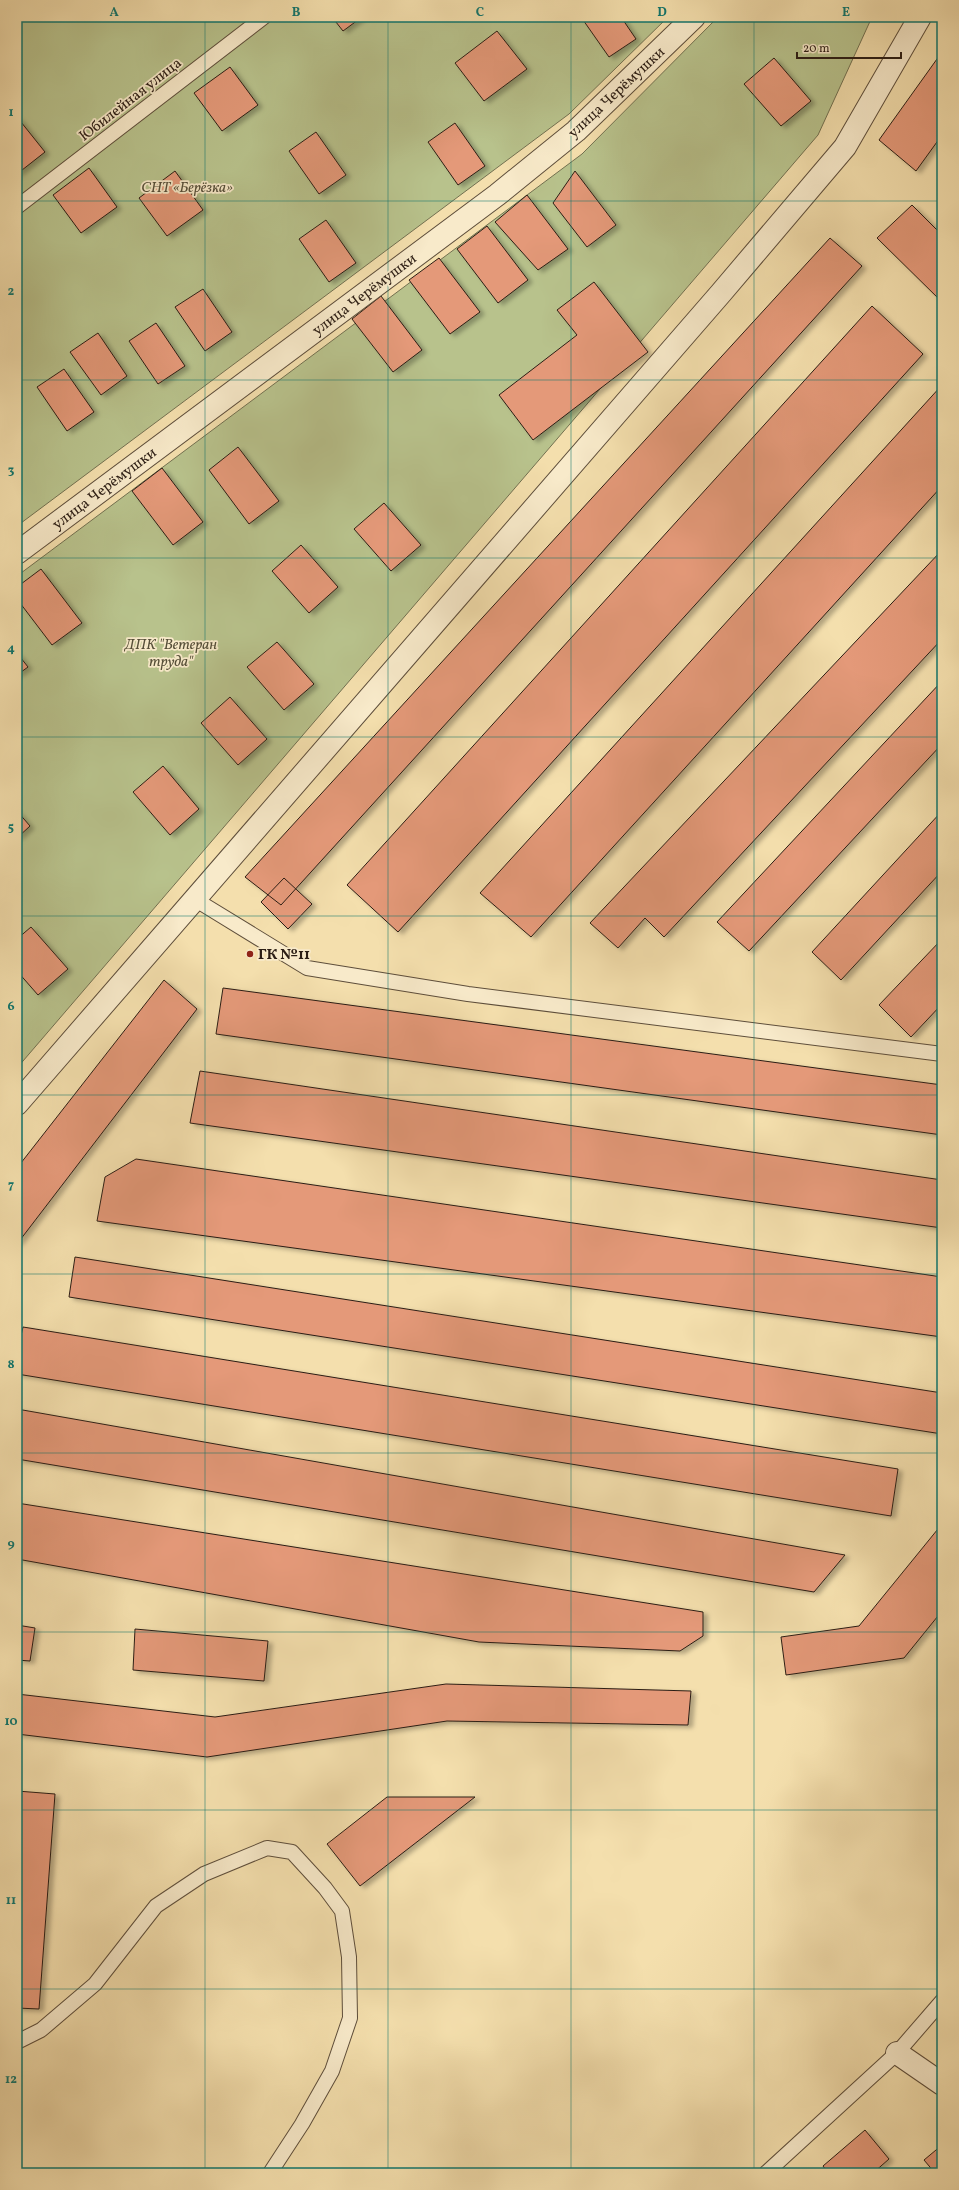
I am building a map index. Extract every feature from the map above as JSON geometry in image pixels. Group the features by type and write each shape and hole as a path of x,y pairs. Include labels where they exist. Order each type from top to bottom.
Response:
{"street":[{"name":"улица Черёмушки","path":"17,553 497,195 576,130 694,17"},
{"path":"17,1104 196,900 716,299 844,147 920,17"},
{"path":"897,2053 942,2084"}],"lane":[{"name":"Юбилейная улица","path":"17,207 264,17"},
{"path":"196,900 307,968 468,994 942,1054"},
{"path":"17,2042 41,2030 95,1984 156,1906 204,1874 267,1848 292,1852 325,1888 342,1911 349,1958 350,2018 332,2071 302,2124 270,2173"},
{"path":"766,2173 897,2053 942,2001"}],"green space":[{"name":"СНТ «Берёзка»","path":"17,17 668,17 569,114 17,526"},
{"name":"ДПК \"Ветеран труда\"","path":"718,17 872,17 818,135 17,1068 17,576 582,154"}],"building":[{"path":"332,17 362,17 343,31"},
{"path":"581,17 621,17 636,39 609,57"},
{"path":"497,31 527,69 484,101 455,63"},
{"path":"942,52 942,135 916,171 879,140"},
{"path":"774,58 811,101 781,126 744,84"},
{"path":"230,67 258,105 222,131 194,93"},
{"path":"17,117 45,152 17,174"},
{"path":"455,123 485,166 458,185 428,142"},
{"path":"316,132 346,175 319,194 289,151"},
{"path":"89,168 117,207 81,233 53,195"},
{"path":"175,171 203,210 167,236 139,198"},
{"path":"575,171 616,225 587,247 553,203"},
{"path":"527,195 568,249 538,270 495,222"},
{"path":"912,205 942,235 942,302 877,238"},
{"path":"326,220 356,263 329,282 299,239"},
{"path":"487,226 528,280 498,303 457,249"},
{"path":"830,238 862,266 281,905 245,877"},
{"path":"439,258 480,312 450,334 409,280"},
{"path":"594,282 648,352 533,440 499,395 577,335 557,310"},
{"path":"203,289 232,332 205,351 175,307"},
{"path":"381,296 422,350 393,372 352,319"},
{"path":"872,306 923,354 398,932 347,885"},
{"path":"156,323 185,366 158,384 129,341"},
{"path":"98,333 127,376 101,395 70,352"},
{"path":"64,369 94,412 67,431 37,387"},
{"path":"942,385 942,486 531,937 480,893"},
{"path":"238,447 279,501 249,524 209,470"},
{"path":"162,468 203,522 173,545 132,491"},
{"path":"384,503 421,545 391,571 354,529"},
{"path":"301,545 338,587 309,613 272,571"},
{"path":"942,550 942,639 664,937 645,918 618,948 590,923"},
{"path":"41,569 82,623 52,645 17,599 17,587"},
{"path":"277,642 314,684 284,710 247,667"},
{"path":"17,653 28,667 17,675"},
{"path":"942,681 942,744 749,951 717,922"},
{"path":"230,697 267,739 238,765 201,723"},
{"path":"163,766 199,809 170,835 133,792"},
{"path":"17,811 30,826 17,838"},
{"path":"942,811 942,871 841,980 812,952"},
{"path":"284,878 312,904 288,929 261,902"},
{"path":"31,927 68,969 38,995 17,971 17,939"},
{"path":"942,939 942,1004 911,1037 879,1005"},
{"path":"164,980 197,1009 17,1244 17,1168"},
{"path":"223,988 942,1085 942,1135 216,1034"},
{"path":"200,1071 942,1180 942,1228 190,1123"},
{"path":"136,1159 942,1277 942,1337 97,1221 105,1177"},
{"path":"75,1257 942,1393 942,1434 69,1297"},
{"path":"23,1327 898,1469 891,1516 17,1374 17,1353"},
{"path":"17,1409 845,1555 814,1592 17,1459"},
{"path":"17,1503 703,1612 703,1636 680,1651 479,1642 17,1559"},
{"path":"942,1524 942,1611 904,1658 786,1675 781,1637 859,1626"},
{"path":"17,1625 35,1628 30,1661 17,1660"},
{"path":"135,1629 268,1641 264,1681 133,1670"},
{"path":"446,1684 691,1691 688,1725 447,1721 207,1757 17,1734 17,1694 215,1717"},
{"path":"17,1791 55,1794 39,2009 17,2008"},
{"path":"387,1797 475,1797 360,1886 327,1844"},
{"path":"865,2130 889,2159 873,2173 828,2173 823,2166"},
{"path":"942,2145 942,2173 935,2173 924,2160"}],"place":[{"name":"ГК №11","path":"250,954"}]}
